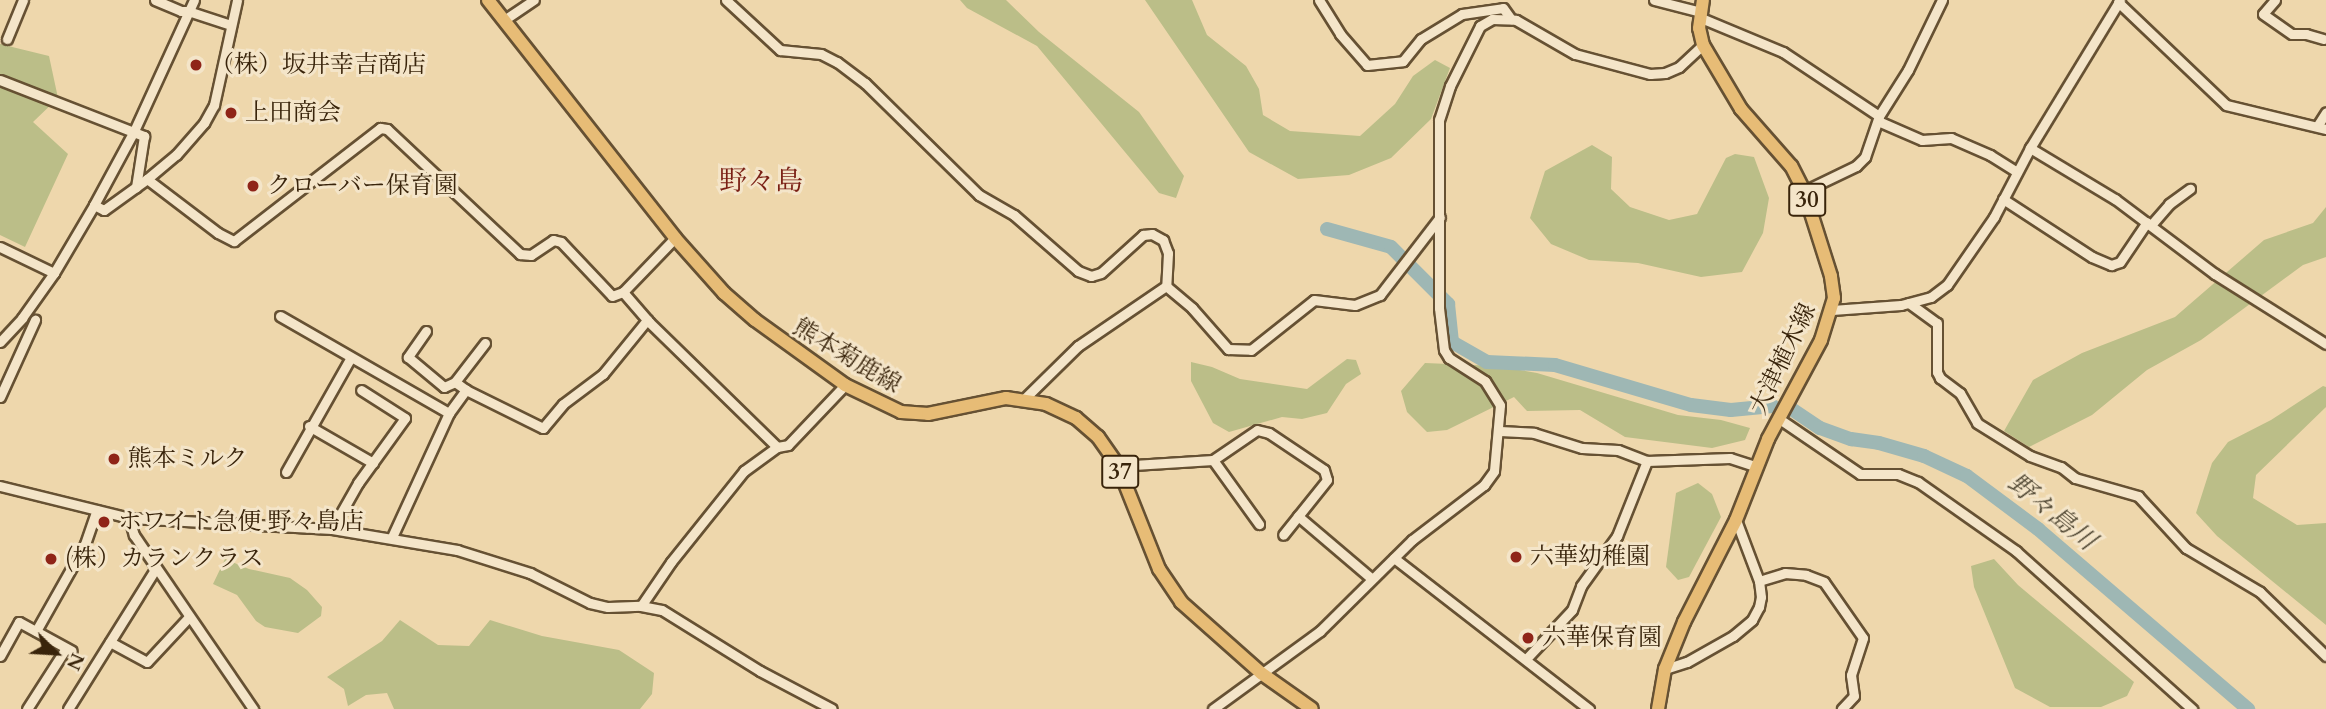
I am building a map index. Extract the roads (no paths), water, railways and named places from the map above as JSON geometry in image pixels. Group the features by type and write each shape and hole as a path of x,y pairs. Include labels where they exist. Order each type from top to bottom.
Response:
{"main road":[{"name":"熊本菊鹿線","path":"488,0 675,238 724,293 755,320 845,385 901,412 928,414 990,400 1023,400 1046,404 1076,418 1098,437 1118,466 1140,524 1170,588 1207,628 1261,673 1312,709"},
{"name":"大津植木線","path":"1658,709 1665,669 1684,622 1736,520 1779,418 1821,340 1832,310 1831,276 1804,191 1791,166 1741,109 1703,45 1699,28 1701,10"}],"street":[{"path":"7,39 23,0"},
{"path":"155,0 181,12 188,11 231,25"},
{"path":"0,342 22,318 54,274 94,205 134,131 194,0"},
{"path":"94,205 104,210 136,187 176,155 204,123 214,105 237,0"},
{"path":"504,20 534,0"},
{"path":"726,0 780,50 821,54 846,69 979,195 1014,215 1078,271 1091,276 1101,273 1143,235 1152,234 1163,240 1168,253 1166,286"},
{"path":"1319,0 1340,34 1367,65 1403,61 1421,39 1462,14 1503,8 1511,19 1575,54 1650,74 1679,67 1703,45"},
{"path":"1654,0 1701,10 1783,52 1878,119 1922,140 1951,138 1990,155 2017,172"},
{"path":"1804,191 1856,166 1865,158 1878,119 1908,70 1942,0"},
{"path":"2275,0 2263,14 2292,34 2306,34 2323,39"},
{"path":"1832,310 1909,303 1931,297 1947,285 2003,199 2030,148 2119,1 2226,105 2322,127 2326,112"},
{"path":"1213,709 1320,631 1433,522 1484,485 1494,471 1500,430 1500,405 1485,381 1449,358 1444,350 1439,308 1439,120 1450,86 1480,26 1492,19 1511,19"},
{"path":"0,80 144,136 146,140 135,178 136,187"},
{"path":"147,178 218,233 234,241 380,128 387,129 520,254 531,255 553,240 561,242 608,294 615,296 623,292 675,238"},
{"path":"2030,148 2149,223 2215,274 2326,344"},
{"path":"2003,199 2092,257 2111,265 2120,262 2149,223 2190,189"},
{"path":"1166,286 1192,307 1228,349 1238,352 1251,350 1266,341 1314,300 1354,305 1380,295 1414,247 1440,217"},
{"path":"0,247 54,274"},
{"path":"1023,400 1078,345 1166,286"},
{"path":"623,292 647,320 777,447"},
{"path":"1909,303 1937,323 1937,372 1940,378 1960,393 1977,423 2030,456 2061,467 2075,478 2138,495 2186,548 2260,592 2326,656"},
{"path":"280,317 449,414"},
{"path":"0,397 35,320"},
{"path":"455,382 543,429 563,404 603,374 647,320"},
{"path":"426,331 408,357 444,387 455,382 485,343"},
{"path":"286,472 309,426 350,359"},
{"path":"640,606 733,484 777,447 788,445 845,385"},
{"path":"332,529 358,483 405,418 361,390"},
{"path":"391,537 449,414 466,390"},
{"path":"1779,418 1860,474 1898,474 1918,482 2016,551 2192,709"},
{"path":"309,426 373,463"},
{"path":"1500,430 1534,433 1582,448 1618,450 1647,461 1730,458 1757,467"},
{"path":"1118,466 1213,460 1253,431 1269,433 1326,473 1327,480 1283,534"},
{"path":"1213,460 1259,524"},
{"path":"1526,659 1572,610 1581,586 1617,536 1647,461"},
{"path":"0,486 129,517 332,529 391,537 500,562 590,603 662,610 760,671 832,709"},
{"path":"36,631 85,544 97,510"},
{"path":"1298,516 1372,579"},
{"path":"129,517 134,535 253,709"},
{"path":"1665,669 1687,662 1733,636 1752,620 1761,597 1759,581 1736,520"},
{"path":"1394,558 1589,709"},
{"path":"68,709 156,568"},
{"path":"1759,581 1785,573 1806,575 1824,582 1863,638 1851,675 1854,696 1842,709"},
{"path":"110,642 146,662 188,617"},
{"path":"0,656 19,622 69,649 27,709"}],"waterway":[{"name":"野々島川","path":"1327,229 1391,247 1448,304 1452,342 1487,362 1555,365 1691,405 1731,410 1773,406"},
{"name":"野々島川","path":"1793,410 1820,428 1851,439 1879,443 1924,456 1967,476 2038,529 2248,709"}],"place":[{"name":"（株）坂井幸吉商店","path":"196,65"},
{"name":"上田商会","path":"231,113"},
{"name":"クローバー保育園","path":"253,186"},
{"name":"熊本ミルク","path":"114,459"},
{"name":"ホワイト急便 野々島店","path":"104,522"},
{"name":"六華幼稚園","path":"1516,557"},
{"name":"(株）カランクラス","path":"51,559"},
{"name":"六華保育園","path":"1528,638"}],"district":[{"name":"野々島","path":"761,181"}]}
